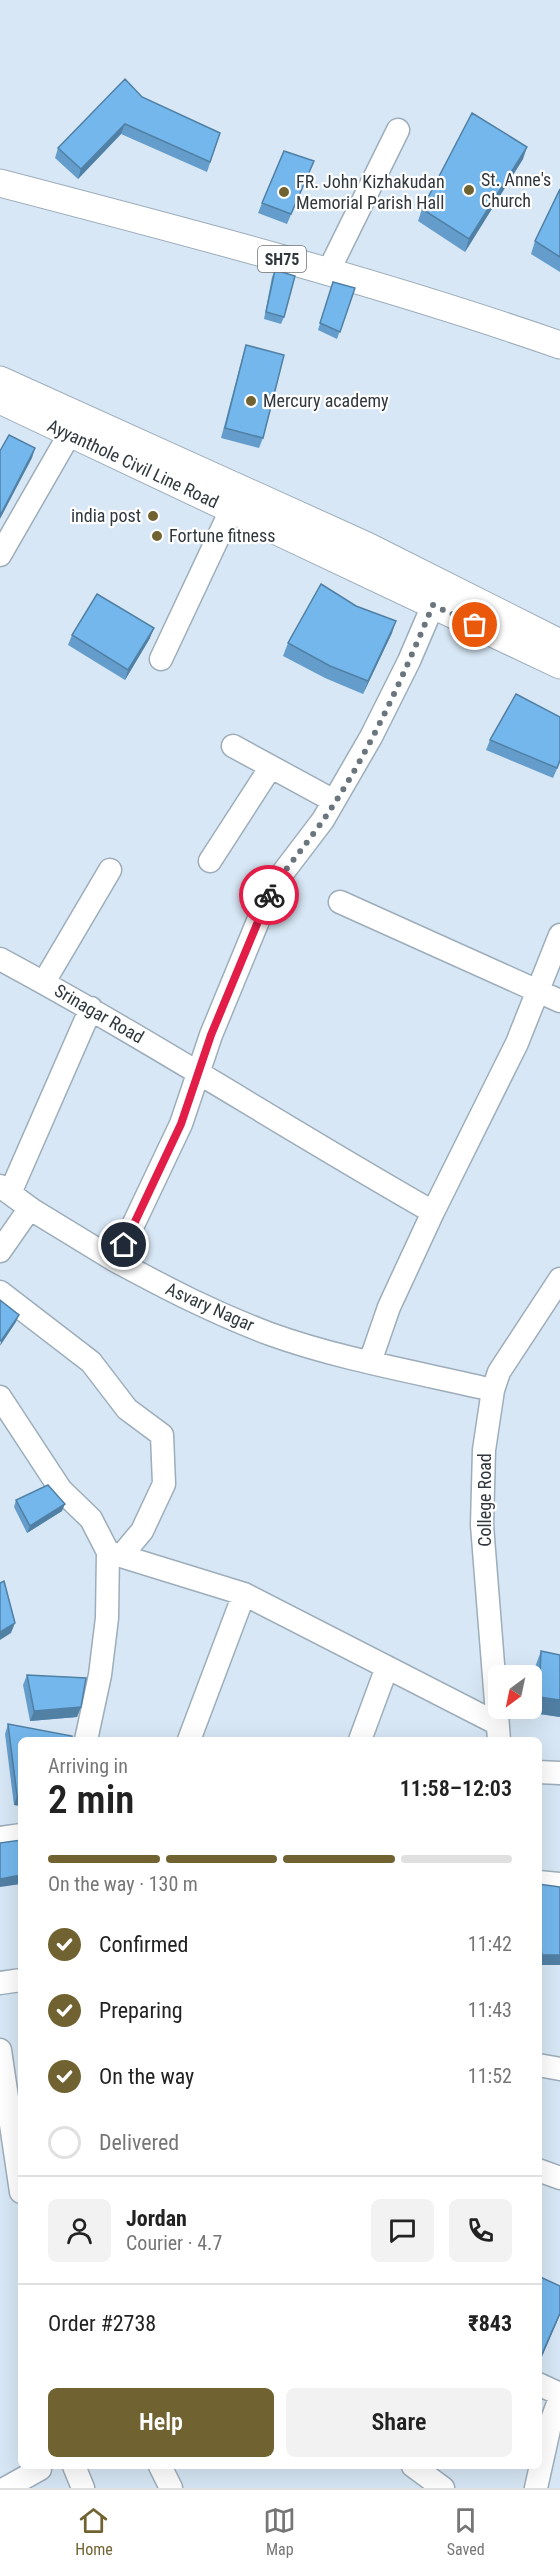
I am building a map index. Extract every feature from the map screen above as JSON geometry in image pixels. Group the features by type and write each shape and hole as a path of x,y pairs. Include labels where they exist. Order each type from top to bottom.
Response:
{"main road":[{"name":"SH75","path":"0,183 173,228 328,272 459,310 560,345"},
{"path":"0,380 367,546 560,643"},
{"name":"Ayyanthole Civil Line Road","path":"0,400 69,435 560,665"}],"street":[{"path":"328,272 398,130"},
{"path":"0,555 69,435"},
{"path":"161,659 231,510"},
{"path":"116,1261 181,1124 197,1072 272,887 334,801 371,737 433,605"},
{"path":"233,746 334,801"},
{"path":"210,861 270,768"},
{"path":"44,982 110,870"},
{"path":"340,902 560,1001"},
{"path":"370,1362 388,1306 517,1043 560,935"},
{"name":"Srinagar Road","path":"0,958 91,1008 277,1122 433,1212"},
{"path":"5,1189 91,1008"},
{"name":"Asvary Nagar","path":"5,1189 30,1208 116,1261 188,1301 272,1335 370,1362 493,1390"},
{"path":"0,1251 30,1208"},
{"name":"College Road","path":"497,1731 482,1525 484,1450 493,1390 499,1372 560,1279"},
{"path":"0,1292 91,1362 127,1408 162,1435 164,1484 142,1531 114,1553 100,1676 87,1737"},
{"path":"0,1397 61,1490 91,1520 114,1553 244,1594 387,1667 497,1731"},
{"path":"190,1737 244,1594"},
{"path":"361,1737 387,1667"},
{"path":"542,1772 560,1773"},
{"path":"0,1838 18,1835"},
{"path":"542,1882 560,1884"},
{"path":"0,1983 18,1980"},
{"path":"0,2050 18,2172"},
{"path":"542,2066 560,2069"},
{"path":"542,2171 560,2178"},
{"path":"542,2387 560,2396 549,2425 542,2459"},
{"path":"6,2488 40,2469"},
{"path":"75,2469 83,2488"},
{"path":"162,2469 171,2488"},
{"path":"417,2469 440,2487"},
{"path":"536,2488 540,2469"}],"building":[{"path":"125,79 142,97 220,133 210,162 125,124 81,169 58,148"},
{"name":"St. Anne's Church","path":"472,113 527,147 469,239 422,209"},
{"name":"FR. John Kizhakudan Memorial Parish Hall","path":"284,151 314,161 291,214 262,203"},
{"path":"560,189 560,257 535,241"},
{"path":"275,270 295,276 284,317 266,312"},
{"path":"333,282 355,288 340,332 320,323"},
{"name":"Mercury academy","path":"246,345 284,355 263,438 225,428"},
{"path":"9,435 35,448 0,516 0,451"},
{"path":"321,584 356,606 396,621 368,681 330,666 288,643"},
{"path":"97,594 154,628 128,670 72,635"},
{"path":"516,694 560,717 560,760 557,768 490,740"},
{"path":"0,1300 19,1315 1,1341 0,1340"},
{"path":"48,1485 65,1504 30,1526 16,1500"},
{"path":"4,1581 15,1623 0,1632 0,1583"},
{"path":"541,1651 560,1655 560,1700 542,1697"},
{"path":"27,1675 86,1678 81,1707 34,1711"},
{"path":"8,1724 72,1736 18,1737 17,1795"},
{"path":"18,1840 18,1876 0,1879 0,1843"},
{"path":"542,1885 560,1887 560,1955 542,1955"},
{"path":"542,2278 560,2286 560,2313 542,2354"}],"way so far":[{"path":"269,895 272,887 323,820 371,737 433,605 475,625"}],"place":[{"name":"St. Anne's Church","path":"469,190"},
{"name":"FR. John Kizhakudan Memorial Parish Hall","path":"284,192"},
{"name":"Mercury academy","path":"251,401"},
{"name":"india post","path":"153,516"},
{"name":"Fortune fitness","path":"157,536"}],"route":[{"path":"124,1245 181,1124 211,1035 269,895"}]}
